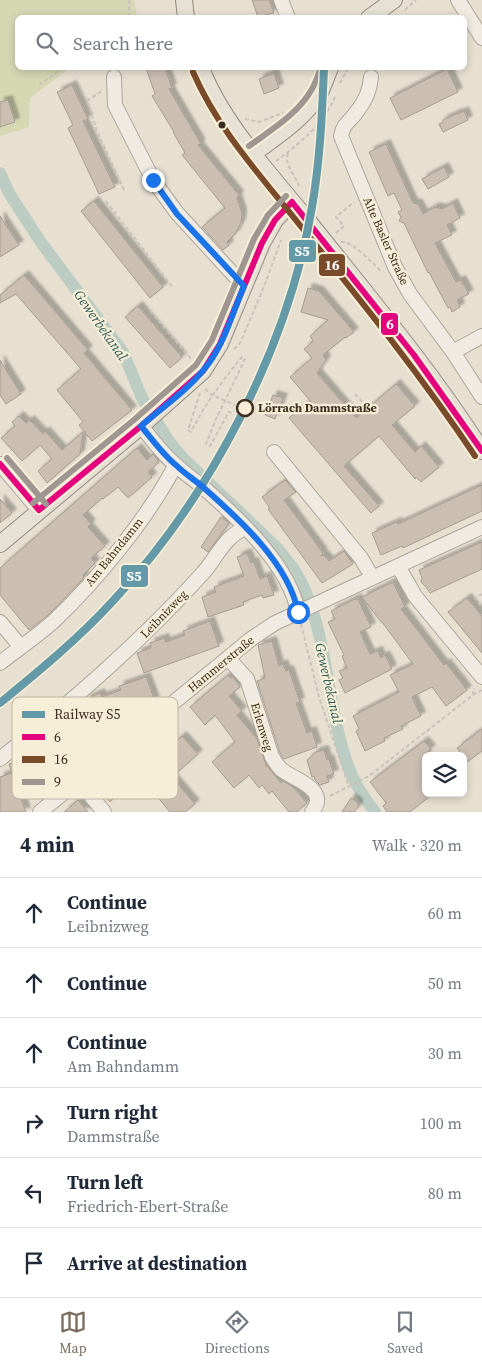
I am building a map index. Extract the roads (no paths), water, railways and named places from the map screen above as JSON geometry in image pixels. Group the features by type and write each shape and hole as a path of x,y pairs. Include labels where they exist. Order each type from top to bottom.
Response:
{"main road":[{"path":"184,0 186,15"},
{"path":"374,15 394,0"},
{"path":"202,70 214,97 225,115 419,360 449,400 482,450"},
{"path":"254,153 310,108 319,94 329,70"},
{"path":"0,544 164,406 191,382 209,362 220,344 262,243 275,220 292,202"}],"street":[{"path":"282,0 287,15"},
{"path":"458,0 482,38"},
{"name":"Alte Basler Straße","path":"371,77 368,94 358,111 342,128 341,136 395,267 410,294 453,352 482,397"},
{"path":"114,81 115,105 153,180 177,214 244,286"},
{"path":"453,352 482,336"},
{"path":"141,426 175,466 203,487 267,551 301,610"},
{"path":"274,452 361,558 372,577"},
{"path":"0,464 39,510"},
{"name":"Am Bahndamm","path":"0,663 53,621 98,574 129,537 163,489 175,466"},
{"name":"Hammerstraße","path":"178,699 251,639 275,623 482,527"},
{"name":"Leibnizweg","path":"74,697 133,645 204,573 231,537 238,531 246,528"},
{"path":"398,566 415,596 478,673"},
{"path":"0,622 21,647"},
{"name":"Erlenweg","path":"228,658 247,679 272,757 282,770 314,790 317,797 314,808"},
{"name":"Leibnizweg","path":"0,759 12,749"},
{"name":"Hammerstraße","path":"40,812 55,799"},
{"path":"93,799 104,812"}],"waterway":[{"name":"Gewerbekanal","path":"0,173 9,193 40,241 123,352 142,398 168,440 183,458 276,547 299,577 312,609 318,631 336,722 348,766 360,790 375,812"}],"rail line":[{"name":"S5","path":"0,703 86,629 148,561 181,516 212,468 240,418 264,367 284,314 301,260 317,172 324,70"}],"place":[{"name":"Lörrach Dammstraße","path":"245,408"}]}
